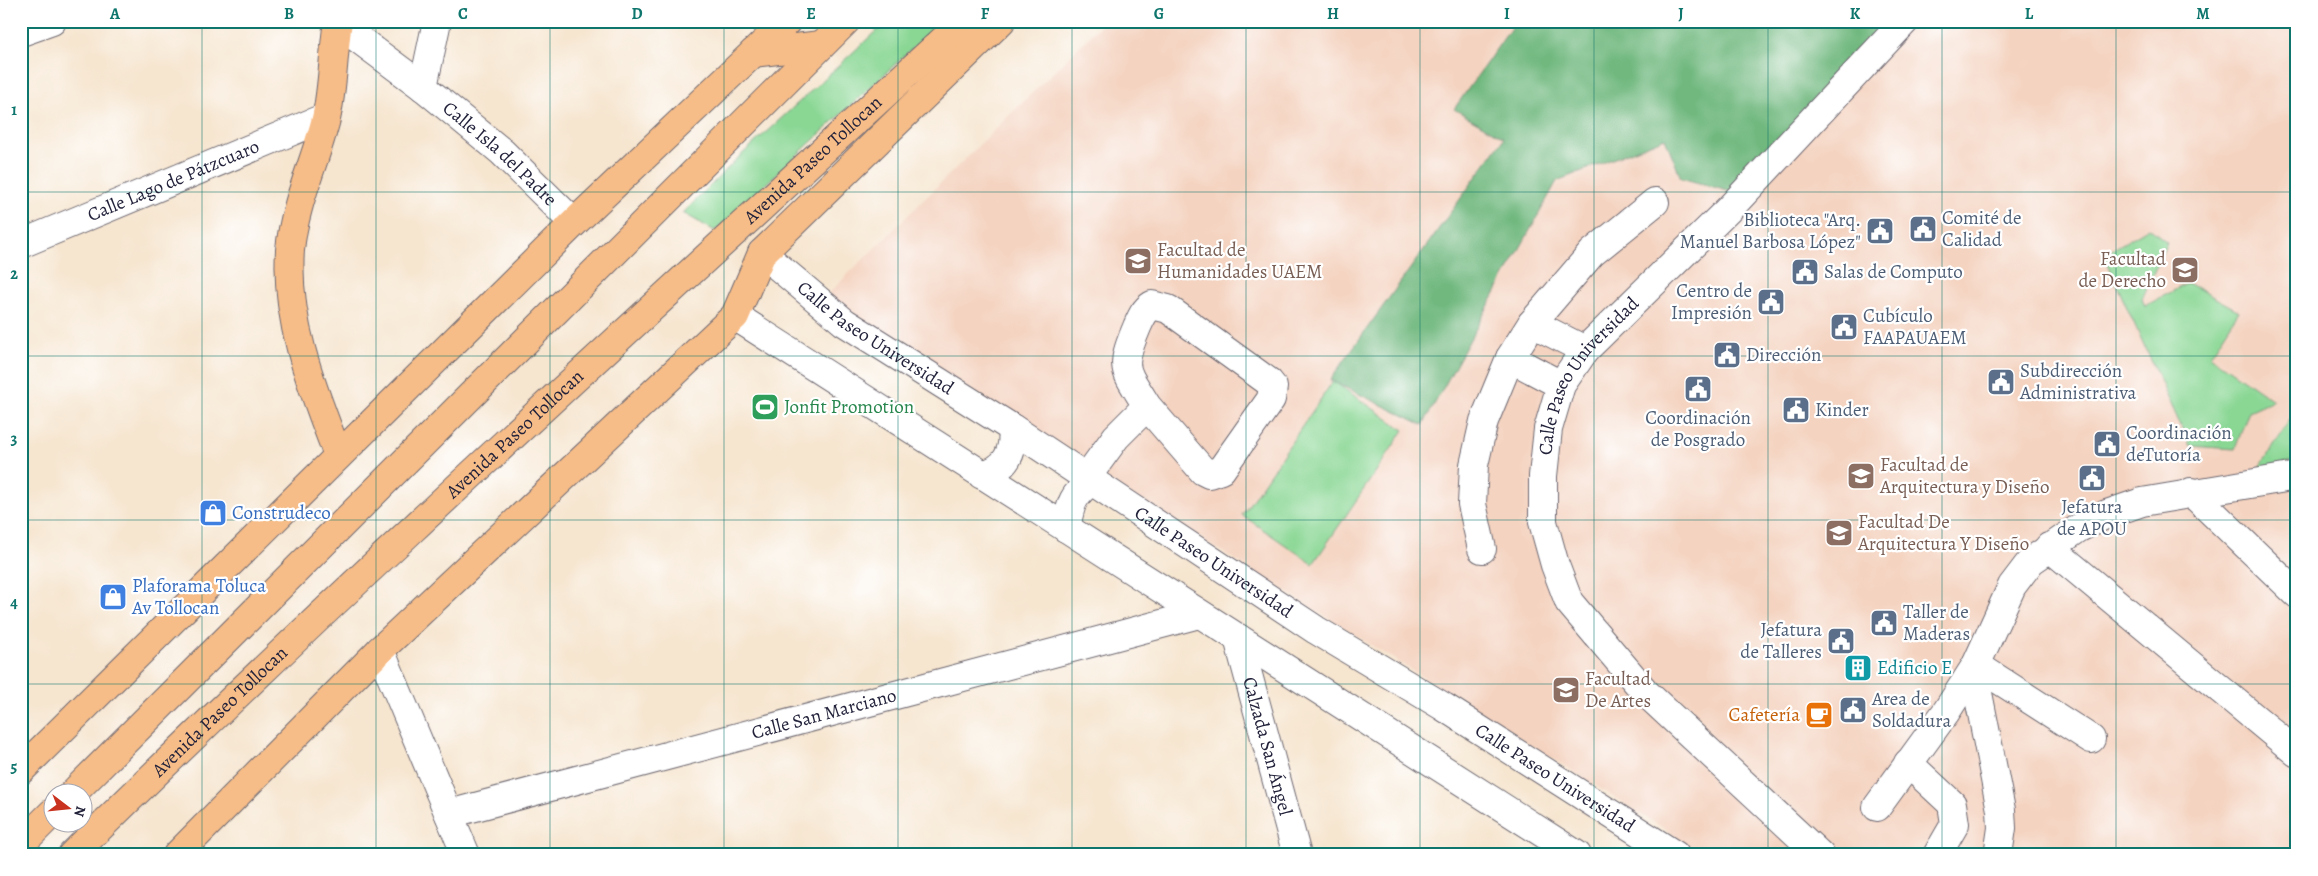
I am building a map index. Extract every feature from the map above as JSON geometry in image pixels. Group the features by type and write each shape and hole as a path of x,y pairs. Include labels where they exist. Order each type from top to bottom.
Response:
{"main road":[{"path":"21,770 574,223 787,21"},
{"path":"82,784 846,21"},
{"name":"Avenida Paseo Tollocan","path":"72,855 175,753 453,490 964,21"},
{"name":"Avenida Paseo Tollocan","path":"187,850 380,650 735,316 762,254 1001,21"},
{"path":"335,22 326,117 302,195 290,250 291,301 302,353 338,455"},
{"path":"753,53 821,45"},
{"path":"21,844 42,823"}],"street":[{"path":"21,32 52,21"},
{"path":"422,87 437,21"},
{"name":"Calle Paseo Universidad","path":"1820,855 1646,693 1569,602 1555,565 1543,522 1543,476 1548,429 1561,385 1586,350 1728,210 1905,21"},
{"name":"Calle Isla del Padre","path":"335,22 422,87 502,152 574,223"},
{"name":"Calle Lago de Pátzcuaro","path":"21,244 326,117"},
{"path":"1482,549 1472,504 1474,465 1484,421 1510,358 1532,323 1592,253 1656,202"},
{"name":"Calle Paseo Universidad","path":"762,254 844,322 1012,428 1044,452 1087,478 1316,630 1444,707 1675,855"},
{"path":"1152,305 1168,309 1269,382 1273,387 1271,399 1221,470 1215,473 1203,471 1147,406 1127,373 1126,354 1143,314 1152,305"},
{"path":"735,316 1577,855"},
{"path":"1532,323 1586,350"},
{"path":"1510,358 1561,385"},
{"path":"1066,528 1071,502 1092,470 1116,437 1147,406"},
{"path":"982,475 993,472 1004,464 1014,442 1012,428"},
{"path":"1877,807 1946,712 1976,666 2017,578 2030,561 2049,546 2107,514 2142,502 2191,492 2297,476"},
{"path":"2191,492 2297,594"},
{"path":"2049,546 2297,753"},
{"name":"Calle San Marciano","path":"449,814 1199,614"},
{"name":"Calzada San Ángel","path":"1238,638 1297,855"},
{"path":"380,650 466,855"},
{"path":"1976,666 2091,739"},
{"path":"1976,666 1978,693 2001,810 2002,828 1998,855"},
{"path":"1908,763 1952,804 1955,824 1937,855"}],"shaded area":[{"path":"1105,21 2297,21 2297,855 1699,855 1671,833 1092,470 826,296"}],"green space":[{"path":"887,21 942,21 715,231 683,213 737,159"},
{"path":"1516,21 1914,21 1735,193 1681,178 1665,138 1557,181 1423,425 1330,380 1504,138 1454,109"},
{"path":"2149,228 2167,242 2142,299 2145,306 2188,283 2239,311 2210,356 2273,400 2249,411 2235,449 2190,446 2103,255"},
{"path":"1333,381 1404,430 1313,564 1242,515"},
{"path":"2297,408 2297,460 2259,469"}],"place":[{"name":"Comité de Calidad","path":"1923,229"},
{"name":"Biblioteca \"Arq. Manuel Barbosa López\"","path":"1880,231"},
{"name":"Facultad de Humanidades UAEM","path":"1138,261"},
{"name":"Facultad de Derecho","path":"2185,270"},
{"name":"Salas de Computo","path":"1805,272"},
{"name":"Centro de Impresión","path":"1771,302"},
{"name":"Cubículo FAAPAUAEM","path":"1844,327"},
{"name":"Dirección","path":"1727,355"},
{"name":"Subdirección Administrativa","path":"2001,382"},
{"name":"Coordinación de Posgrado","path":"1698,389"},
{"name":"Jonfit Promotion","path":"765,407"},
{"name":"Kinder","path":"1796,410"},
{"name":"Coordinación deTutoría","path":"2107,444"},
{"name":"Facultad de Arquitectura y Diseño","path":"1861,476"},
{"name":"Jefatura de APOU","path":"2092,478"},
{"name":"Construdeco","path":"213,513"},
{"name":"Facultad De Arquitectura Y Diseño","path":"1839,533"},
{"name":"Plaforama Toluca Av Tollocan","path":"113,597"},
{"name":"Taller de Maderas","path":"1884,623"},
{"name":"Jefatura de Talleres","path":"1841,641"},
{"name":"Edificio E","path":"1858,668"},
{"name":"Facultad De Artes","path":"1566,690"},
{"name":"Area de Soldadura","path":"1853,710"},
{"name":"Cafetería","path":"1819,715"}]}
